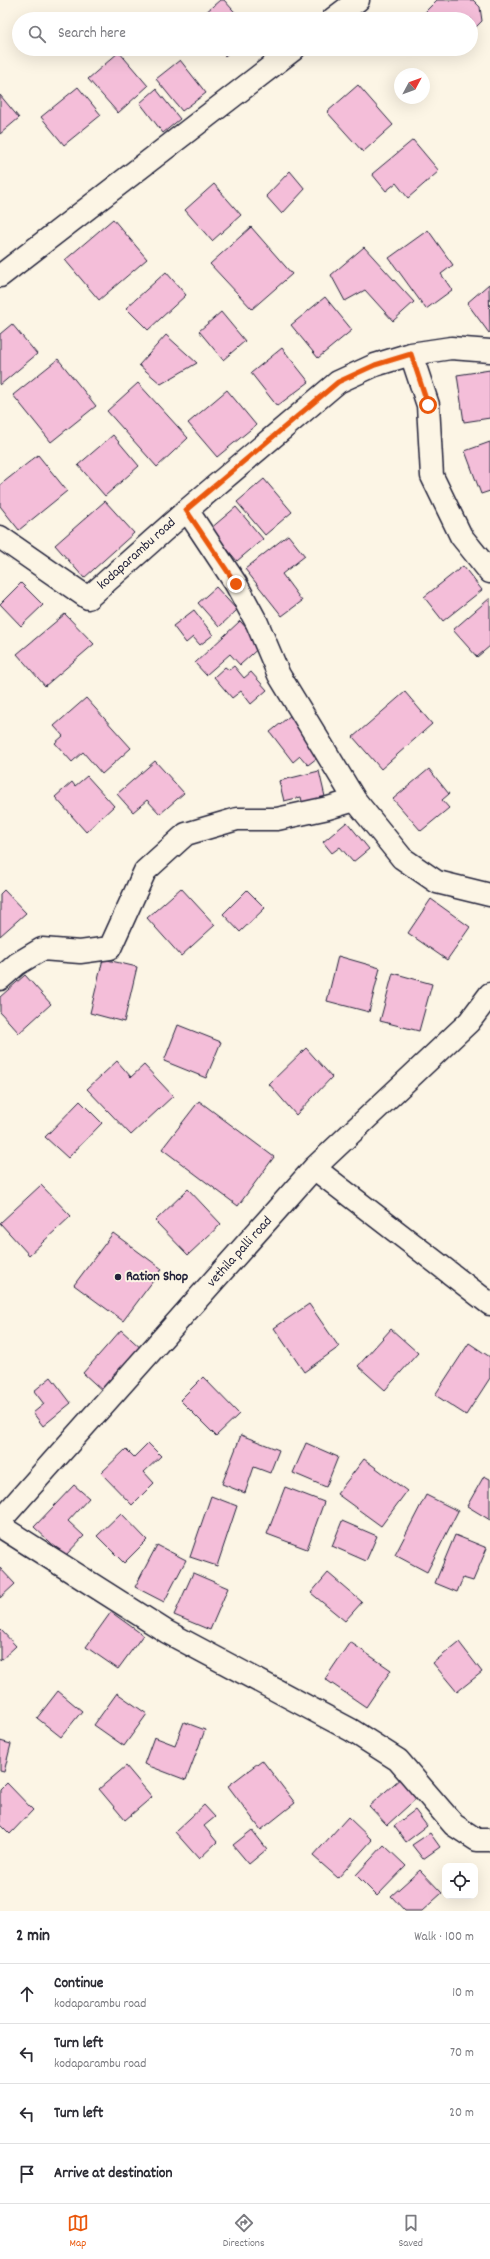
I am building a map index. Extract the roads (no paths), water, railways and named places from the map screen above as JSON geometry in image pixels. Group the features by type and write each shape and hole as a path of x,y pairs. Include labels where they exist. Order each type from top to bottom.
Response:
{"street":[{"path":"342,12 358,0"},
{"path":"0,276 285,56"},
{"name":"kodaparambu road","path":"0,537 88,598 186,510 338,382 375,365 411,354 451,348 490,351"},
{"path":"411,354 428,405 432,476 461,536 490,572"},
{"path":"186,510 236,584 257,623 279,675 355,800 402,858 437,882 490,895"},
{"path":"0,979 17,964 42,949 80,952 110,948 145,871 186,834 237,819 277,819 328,808 355,800"},
{"name":"vethila palli road","path":"0,1521 314,1168 469,1022 490,994"},
{"path":"314,1168 490,1304"},
{"path":"0,1526 167,1632 351,1730 398,1760 454,1825 477,1840 490,1840"}],"place":[{"name":"Ration Shop","path":"118,1277"}]}
